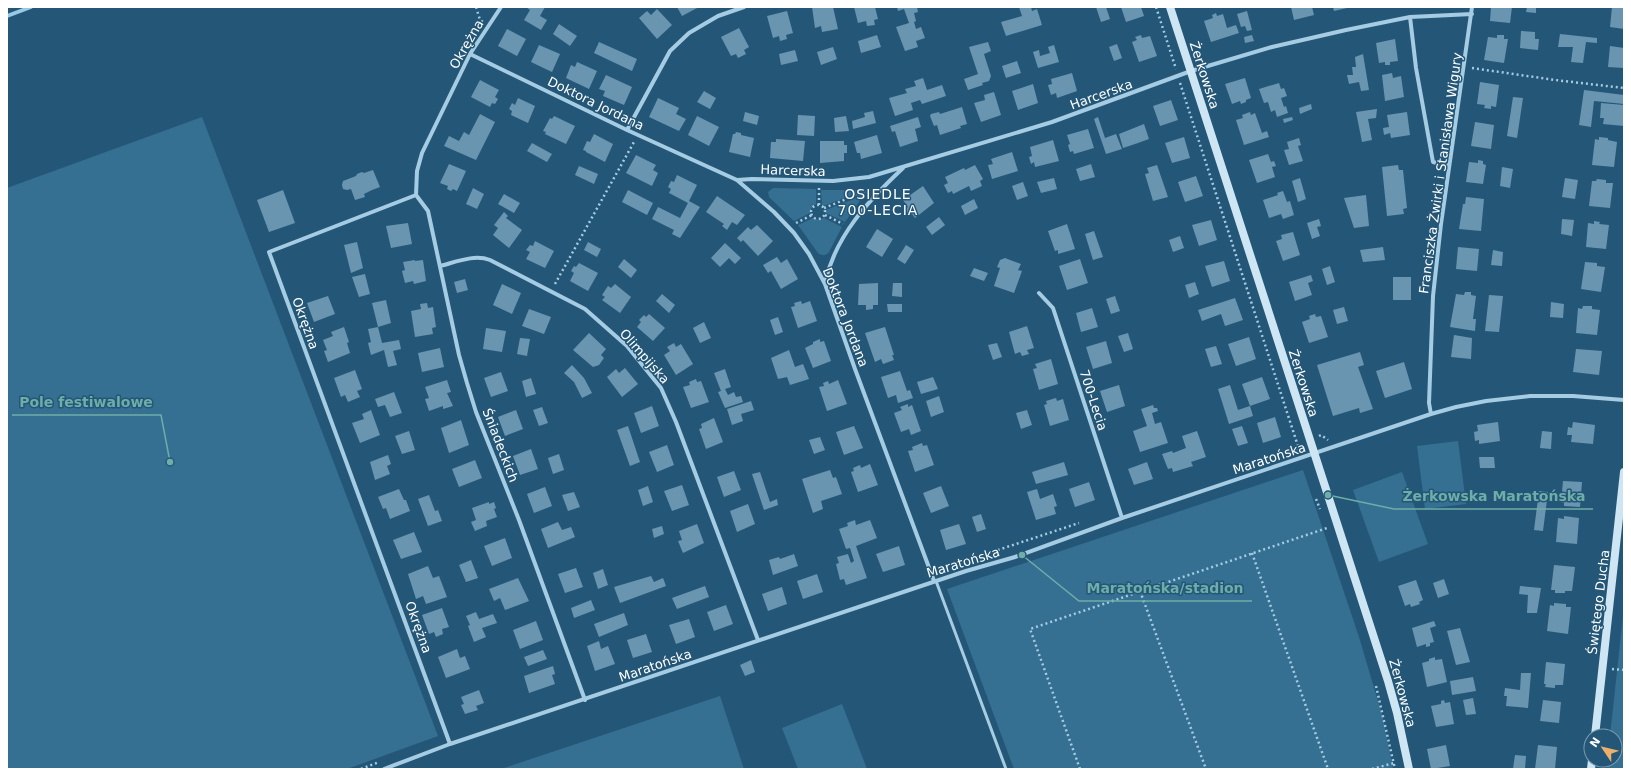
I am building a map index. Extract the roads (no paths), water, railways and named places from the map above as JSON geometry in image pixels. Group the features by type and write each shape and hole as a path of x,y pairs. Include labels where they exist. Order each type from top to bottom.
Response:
{"street":[{"name":"Okrężna","path":"450,744 269,252 416,195 417,171 422,153 470,54 501,7"},
{"path":"626,130 670,51 689,33 718,16 744,7"},
{"name":"Żerkowska","path":"1170,7 1388,680 1409,769"},
{"name":"Franciszka Żwirki i Stanisława Wigury","path":"1431,414 1429,403 1433,296 1441,224 1472,7"},
{"name":"Harcerska","path":"737,180 853,180 903,168 1052,122 1191,71 1272,47 1410,17 1472,14"},
{"path":"1410,17 1416,68 1433,162 1449,166"},
{"name":"Doktora Jordana","path":"470,54 626,130 737,180 788,226 809,254 825,284 935,581"},
{"path":"825,284 828,271 850,227 866,205 903,168"},
{"name":"Śniadeckich","path":"416,195 428,210 459,355 469,390 519,520 585,700"},
{"name":"Olimpijska","path":"440,266 470,258 485,258 584,309 599,320 639,359 661,388 676,422 758,640"},
{"name":"700-Lecia","path":"1039,293 1053,308 1122,518"},
{"name":"Maratońska","path":"384,769 450,744 585,700 758,640 935,581 1029,553 1122,518 1431,414 1486,401 1530,396 1566,396 1624,400"},
{"name":"Świętego Ducha","path":"1596,728 1624,472"}],"lane":[{"path":"935,581 1006,769"}],"waterway":[{"path":"7,16 31,7"}],"place":[{"name":"Pole festiwalowe","path":"170,462"},
{"name":"Żerkowska Maratońska","path":"1328,495"},
{"name":"Maratońska/stadion","path":"1022,555"}],"district":[{"name":"OSIEDLE 700-LECIA","path":"878,202"}]}
